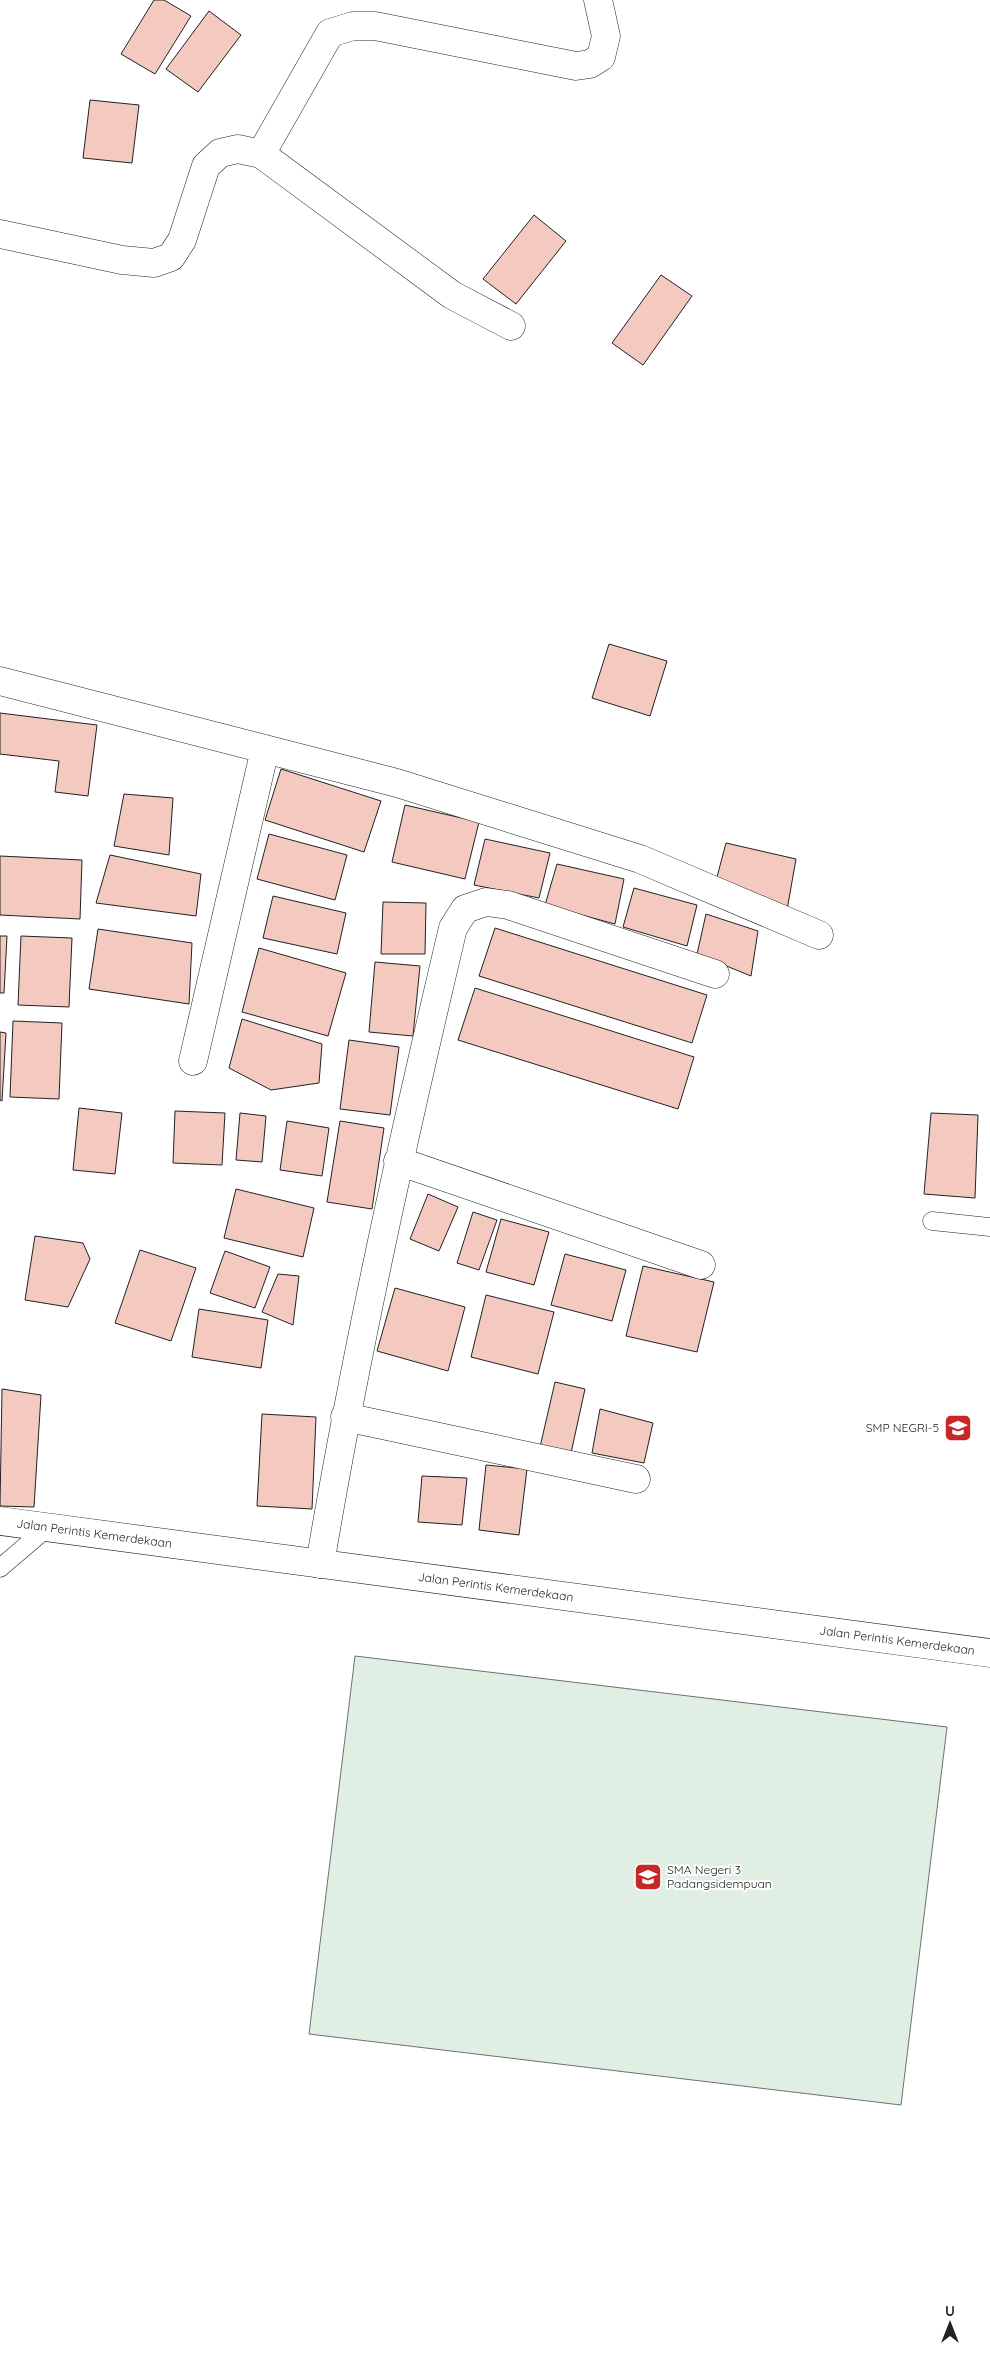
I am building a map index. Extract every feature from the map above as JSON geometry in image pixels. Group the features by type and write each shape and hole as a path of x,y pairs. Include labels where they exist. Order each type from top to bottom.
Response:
{"street":[{"path":"261,154 330,33 353,26 375,26 576,66 590,64 601,57 606,36 598,0"},
{"path":"0,234 122,260 154,263 171,257 182,240 206,166 220,153 238,149 261,154 452,295 511,326"},
{"path":"0,681 397,783 640,859 819,935"},
{"path":"193,1061 264,749"},
{"path":"320,1564 345,1417 398,1161 453,928 466,908 486,902 508,905 716,974"},
{"path":"398,1161 702,1265"},
{"path":"345,1417 636,1479"},
{"name":"Jalan Perintis Kemerdekaan","path":"0,1521 990,1653"}],"lane":[{"path":"932,1221 990,1227"},
{"path":"0,1568 48,1527"}],"green space":[{"name":"SMA Negeri 3 Padangsidempuan","path":"355,1656 947,1727 901,2105 309,2034"}],"building":[{"path":"154,0 164,0 191,16 155,74 121,54"},
{"path":"209,11 241,35 198,92 166,69"},
{"path":"90,100 139,105 132,163 83,158"},
{"path":"534,215 566,241 516,304 483,279"},
{"path":"661,275 692,296 643,365 612,343"},
{"path":"609,644 667,661 650,716 592,698"},
{"path":"0,713 97,725 88,796 55,792 59,761 0,754"},
{"path":"281,769 381,801 364,852 265,820"},
{"path":"124,794 173,798 169,855 114,846"},
{"path":"405,805 479,822 465,879 392,862"},
{"path":"269,834 347,855 335,900 257,879"},
{"path":"485,839 550,853 539,898 474,885"},
{"path":"726,843 796,859 787,910 717,877"},
{"path":"110,855 201,874 196,916 96,903"},
{"path":"0,856 82,860 80,919 0,915"},
{"path":"557,864 624,879 615,924 545,905"},
{"path":"634,888 697,905 687,946 623,927"},
{"path":"273,896 346,913 337,954 263,938"},
{"path":"383,902 426,903 425,954 381,954"},
{"path":"706,914 758,931 751,976 697,954"},
{"path":"495,928 707,995 692,1043 479,976"},
{"path":"98,929 192,943 189,1004 89,989"},
{"path":"0,936 7,936 4,993 0,993"},
{"path":"21,936 72,938 69,1007 18,1005"},
{"path":"259,948 346,973 328,1036 242,1012"},
{"path":"375,962 420,966 413,1036 369,1032"},
{"path":"475,988 694,1057 678,1109 458,1040"},
{"path":"242,1019 322,1044 319,1083 271,1090 229,1068"},
{"path":"13,1021 62,1023 59,1099 10,1097"},
{"path":"0,1032 6,1033 2,1101 0,1100"},
{"path":"349,1040 399,1047 390,1115 340,1109"},
{"path":"79,1108 122,1113 115,1174 73,1170"},
{"path":"175,1111 225,1113 222,1165 173,1163"},
{"path":"240,1113 266,1116 262,1162 236,1160"},
{"path":"931,1113 978,1115 975,1198 924,1194"},
{"path":"287,1121 329,1128 322,1176 280,1170"},
{"path":"340,1121 384,1128 372,1209 327,1202"},
{"path":"236,1189 314,1208 303,1257 224,1238"},
{"path":"428,1194 458,1207 439,1251 410,1239"},
{"path":"473,1212 497,1220 479,1270 457,1263"},
{"path":"501,1219 549,1232 534,1285 486,1272"},
{"path":"35,1236 83,1243 90,1259 68,1307 25,1300"},
{"path":"140,1250 196,1268 171,1341 115,1323"},
{"path":"225,1251 270,1267 255,1308 210,1293"},
{"path":"565,1254 626,1270 612,1321 551,1305"},
{"path":"643,1266 714,1282 697,1352 626,1336"},
{"path":"278,1274 299,1276 293,1325 262,1312"},
{"path":"395,1288 465,1307 448,1371 377,1351"},
{"path":"486,1295 554,1312 538,1374 471,1357"},
{"path":"199,1309 268,1320 261,1368 192,1357"},
{"path":"555,1382 585,1389 571,1453 540,1447"},
{"path":"2,1389 41,1395 34,1507 0,1506"},
{"path":"600,1409 653,1423 644,1463 592,1453"},
{"path":"262,1414 316,1417 312,1509 257,1506"},
{"path":"486,1465 527,1469 519,1535 479,1530"},
{"path":"422,1476 467,1478 462,1525 418,1522"}],"place":[{"name":"SMP NEGRI-5","path":"958,1428"},
{"name":"SMA Negeri 3 Padangsidempuan","path":"648,1877"}]}
